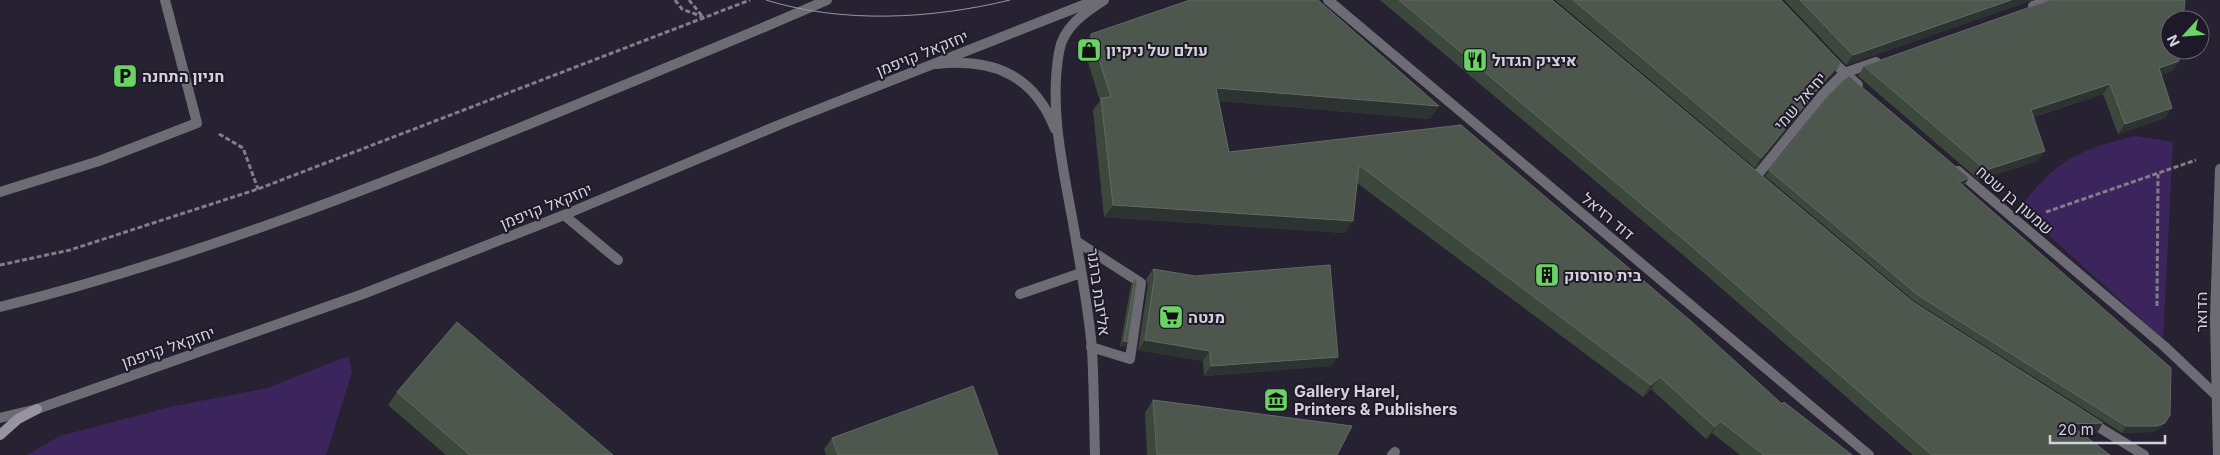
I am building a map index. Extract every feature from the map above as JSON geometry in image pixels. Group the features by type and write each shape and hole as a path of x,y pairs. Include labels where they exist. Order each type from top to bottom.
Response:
{"main road":[{"path":"0,435 18,419 37,409"}],"street":[{"path":"0,192 99,161 197,122 164,0"},
{"path":"0,307 146,265 271,223 410,172 827,0"},
{"name":"יחזקאל קויפמן","path":"0,418 37,409 364,294 564,215 781,124 1096,0"},
{"name":"אליזבת ברגנר","path":"1095,455 1092,347 1058,135 1059,52 1070,27 1090,9 1104,0"},
{"name":"דוד רזיאל","path":"1328,0 1869,455"},
{"path":"2023,10 2050,0"},
{"path":"1825,53 1866,92"},
{"name":"יחיאל שמי","path":"1755,178 1824,93 1844,73 1889,58"},
{"name":"אליזבת ברגנר","path":"932,65 973,63 1007,72 1021,80 1035,93 1049,112 1058,135"},
{"name":"שמעון בן שטח","path":"1950,163 2164,346 2218,396"},
{"name":"הדואר","path":"2218,455 2216,277 2220,169"},
{"path":"564,215 618,260"},
{"path":"1076,241 1141,283 1130,359 1092,347"},
{"path":"1020,294 1081,273"},
{"path":"2077,413 2144,455"}],"path":[{"path":"675,0 682,9 703,18"},
{"path":"689,0 703,18"},
{"path":"0,264 70,250 258,189 750,0"},
{"path":"243,148 258,189"},
{"path":"2017,222 2202,158"},
{"path":"2157,309 2158,174"}],"shaded area":[{"path":"2136,136 2173,142 2163,339 2020,209 2044,179 2069,159 2099,146"},
{"path":"348,356 352,372 326,455 27,455 60,436 170,407 267,388"}],"building":[{"path":"1190,0 1318,0 1439,106 1216,88 1229,152 1461,125 1692,322 1782,404 1784,402 1852,455 1764,455 1720,421 1715,427 1660,377 1651,385 1359,165 1353,221 1113,205 1101,98 1111,97 1091,34"},
{"path":"1399,0 1552,0 1913,302 2103,423 2069,424 2110,455 1932,455 1689,244"},
{"path":"1573,0 1781,0 1841,63 1761,158"},
{"path":"1800,0 2011,0 1853,55"},
{"path":"2050,0 2185,0 2184,10 2160,10 2160,60 2179,60 2159,68 2172,108 2125,124 2110,84 2031,110 2045,151 1986,170 1864,66"},
{"path":"1849,76 1969,178 1959,182 2171,368 2170,415 2165,423 2157,426 2126,426 1918,295 1769,170 1833,91"},
{"path":"1330,265 1338,357 1211,366 1210,351 1145,340 1155,274 1153,269 1195,276"},
{"path":"1135,279 1137,281 1128,342 1124,341"},
{"path":"457,322 613,455 470,455 397,392"},
{"path":"973,386 998,455 838,455 832,438"},
{"path":"1153,400 1352,426 1337,455 1157,455"}],"tram line":[{"path":"766,0 795,8 856,16 919,15 1010,0"}],"place":[{"name":"עולם של ניקיון","path":"1089,50"},
{"name":"איציק הגדול","path":"1475,60"},
{"name":"חניון התחנה","path":"125,76"},
{"name":"בית סורסוק","path":"1547,275"},
{"name":"מנטה","path":"1171,317"},
{"name":"Gallery Harel, Printers & Publishers","path":"1276,400"}]}
